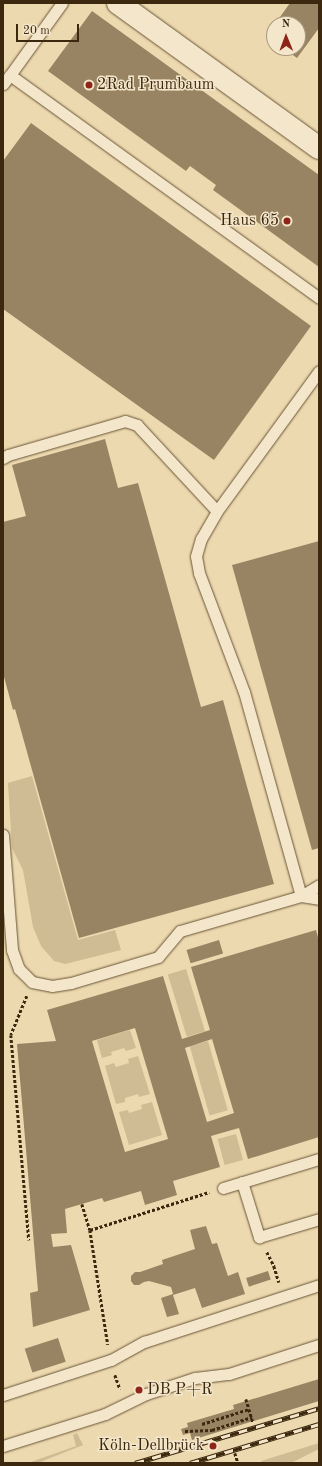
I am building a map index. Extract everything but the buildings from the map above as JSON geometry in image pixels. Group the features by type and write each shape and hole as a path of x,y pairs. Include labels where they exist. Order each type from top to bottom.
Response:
{"street":[{"path":"118,3 319,148"}],"lane":[{"path":"3,84 62,3"},
{"path":"10,75 319,298"},
{"path":"301,896 244,692 199,573 196,556 200,539 217,510 319,371"},
{"path":"3,458 8,455 125,421 137,425 217,510"},
{"path":"3,835 12,950 19,969 32,982 52,986 71,983 158,957 180,931 301,896 319,884"},
{"path":"301,896 319,899"},
{"path":"223,1188 319,1159"},
{"path":"242,1182 259,1237 319,1219"},
{"path":"3,1395 111,1360 144,1342 319,1285"},
{"path":"3,1446 105,1414 146,1394 196,1378 229,1374 319,1345"}],"path":[{"path":"30,1240 11,1035 32,982"},
{"path":"90,1230 223,1188"},
{"path":"82,1204 90,1230 111,1360"},
{"path":"259,1237 274,1266 284,1297"},
{"path":"246,1399 253,1422"},
{"path":"202,1424 249,1409"},
{"path":"185,1431 212,1430 252,1417"},
{"path":"235,1453 238,1463"}],"shaded area":[{"path":"32,776 78,940 115,930 121,950 65,964 54,961 41,946 33,927 23,870 12,848 8,783"},
{"path":"186,969 205,1031 187,1037 168,975"},
{"path":"130,1030 136,1048 126,1051 124,1048 111,1052 112,1055 102,1058 97,1040"},
{"path":"208,1041 228,1110 210,1115 190,1046"},
{"path":"138,1056 150,1094 139,1097 138,1094 125,1098 125,1102 116,1104 105,1066 114,1063 116,1067 129,1063 128,1059"},
{"path":"152,1102 162,1135 129,1145 119,1112 128,1110 129,1113 142,1109 141,1105"},
{"path":"236,1134 243,1160 225,1165 218,1139"},
{"path":"77,1433 83,1445 38,1463 28,1463 76,1446 73,1435"},
{"path":"319,1443 319,1449 291,1463 262,1463 261,1461"}],"railway":[{"path":"135,1463 319,1408"},
{"path":"190,1463 319,1424"}],"place":[{"name":"2Rad Prumbaum","path":"89,85"},
{"name":"Haus 65","path":"287,221"},
{"name":"DB P+R","path":"139,1390"},
{"name":"Köln-Dellbrück","path":"213,1446"}]}
